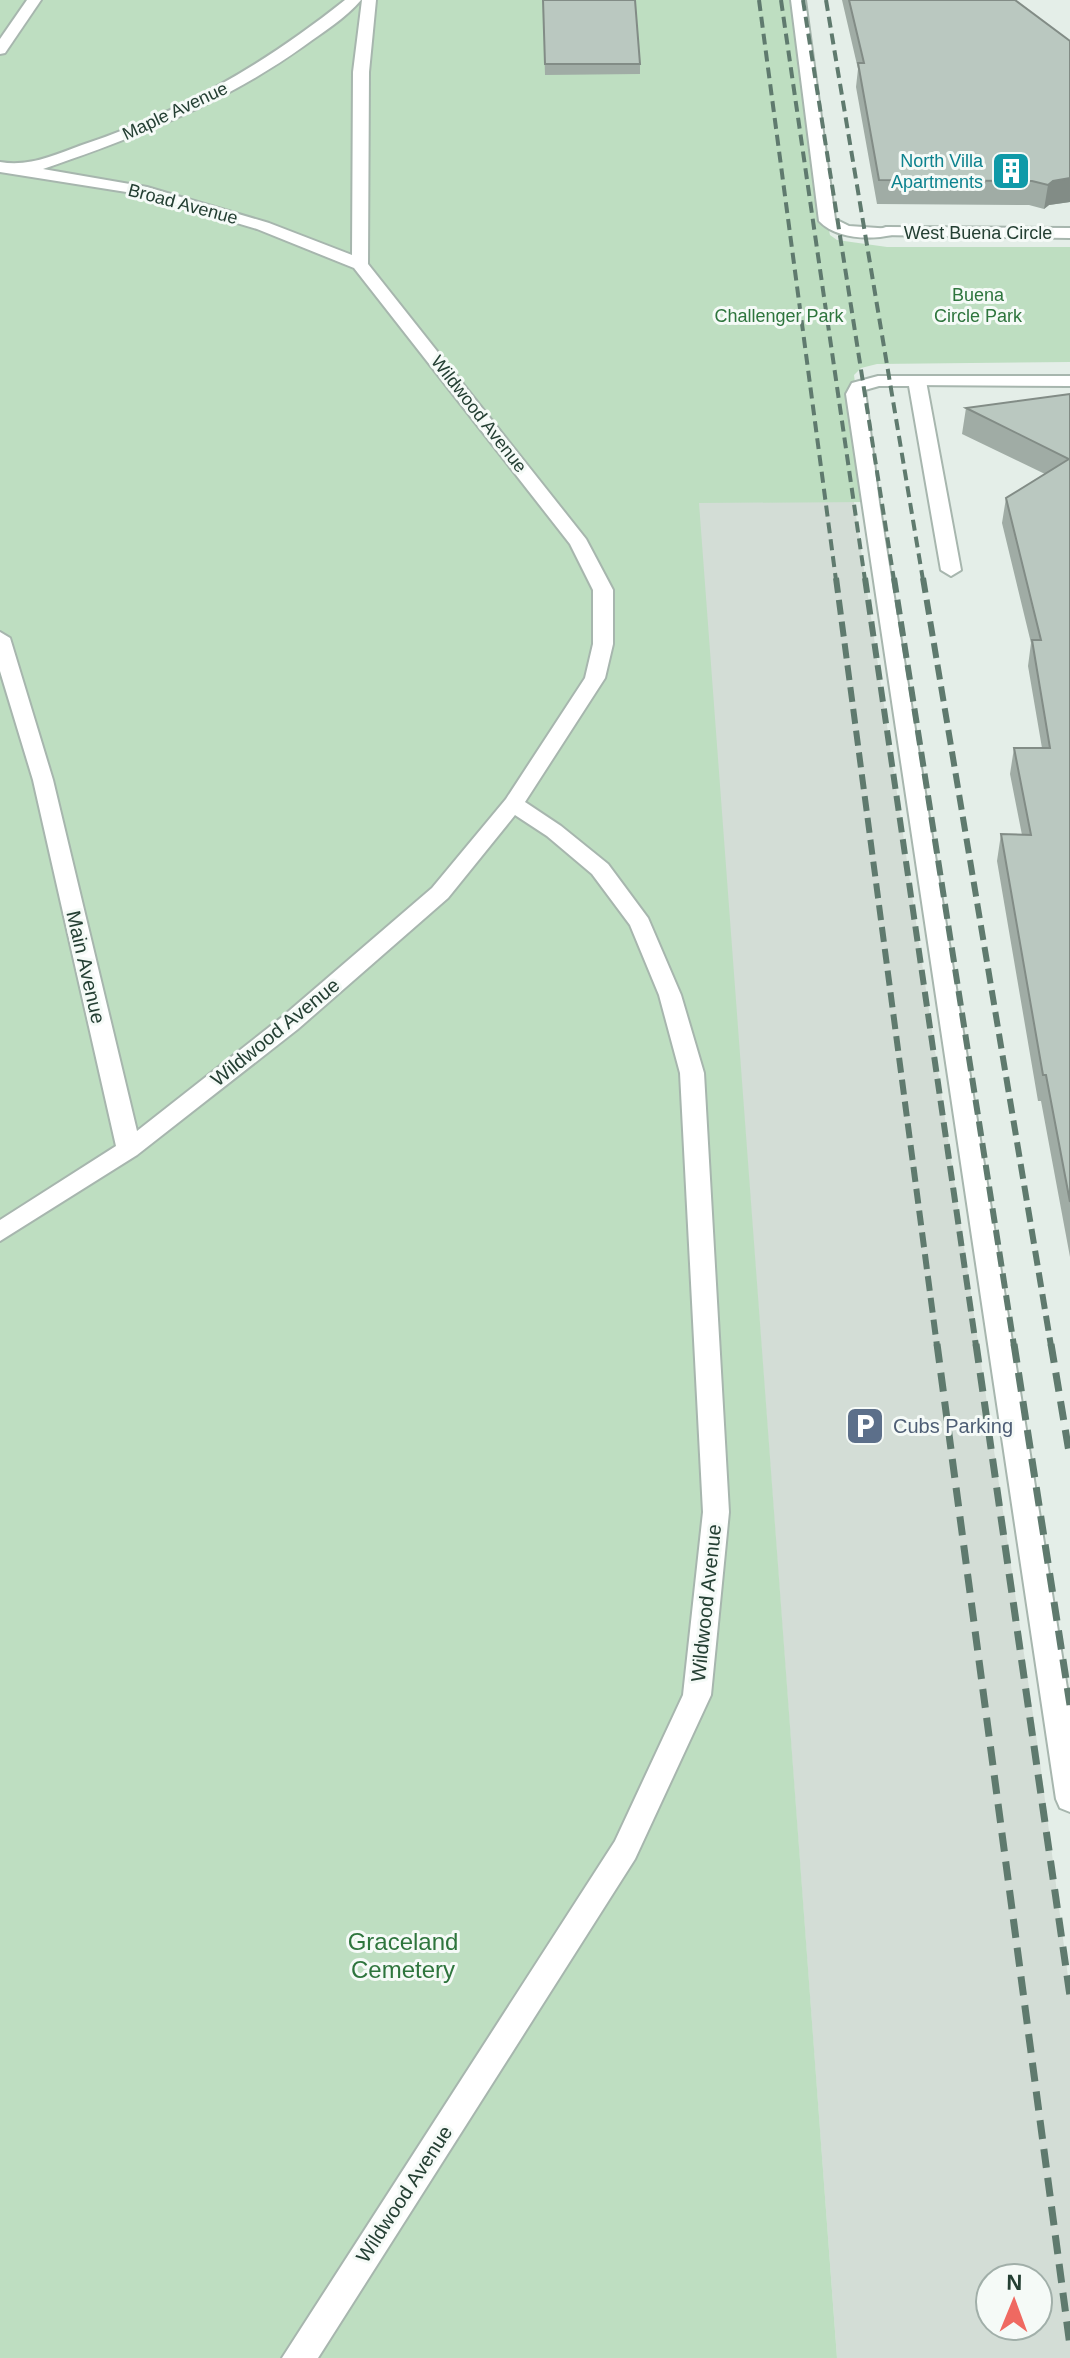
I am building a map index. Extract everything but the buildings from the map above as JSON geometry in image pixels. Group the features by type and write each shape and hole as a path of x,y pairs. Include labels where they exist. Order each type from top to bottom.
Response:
{"street":[{"path":"0,50 34,0"},
{"name":"Maple Avenue","path":"23,170 135,132 217,95 326,23 354,0"},
{"path":"360,264 361,72 369,0"},
{"name":"West Buena Circle","path":"798,0 827,221 835,228 886,232 1070,233"},
{"name":"Broad Avenue","path":"0,167 141,190 263,226 360,264"},
{"name":"Wildwood Avenue","path":"129,1149 290,1023 440,893 513,804 595,678 603,644 603,590 579,543 360,264"},
{"path":"917,381 951,570"},
{"path":"1070,381 867,383 858,387 855,394 1070,1799"},
{"name":"Main Avenue","path":"0,638 43,780 129,1149"},
{"name":"Wildwood Avenue","path":"299,2358 625,1850 697,1695 716,1512 692,1073 670,995 640,923 600,869 554,831 513,804"},
{"path":"0,1232 129,1149"}],"shaded area":[{"name":"Cubs Parking","path":"698,502 854,502 1040,1762 1070,1992 1070,2358 837,2358"}],"green space":[{"name":"Graceland Cemetery","path":"0,0 793,0 830,235 837,240 887,247 1070,247 1070,362 877,364 861,368 854,375 870,502 699,503 837,2358 0,2358"}],"railway":[{"path":"759,0 836,580"},
{"path":"781,0 865,580"},
{"path":"803,0 894,580"},
{"path":"826,0 923,580"},
{"path":"836,578 937,1346"},
{"path":"865,578 976,1346"},
{"path":"894,578 1014,1346"},
{"path":"923,578 1051,1346"},
{"path":"937,1344 1070,2346"},
{"path":"976,1344 1070,1996"},
{"path":"1014,1344 1070,1705"},
{"path":"1051,1344 1070,1458"}],"place":[{"name":"North Villa Apartments","path":"1011,171"},
{"name":"Cubs Parking","path":"865,1426"}],"park label":[{"name":"Buena Circle Park","path":"978,305"},
{"name":"Challenger Park","path":"779,316"}]}
